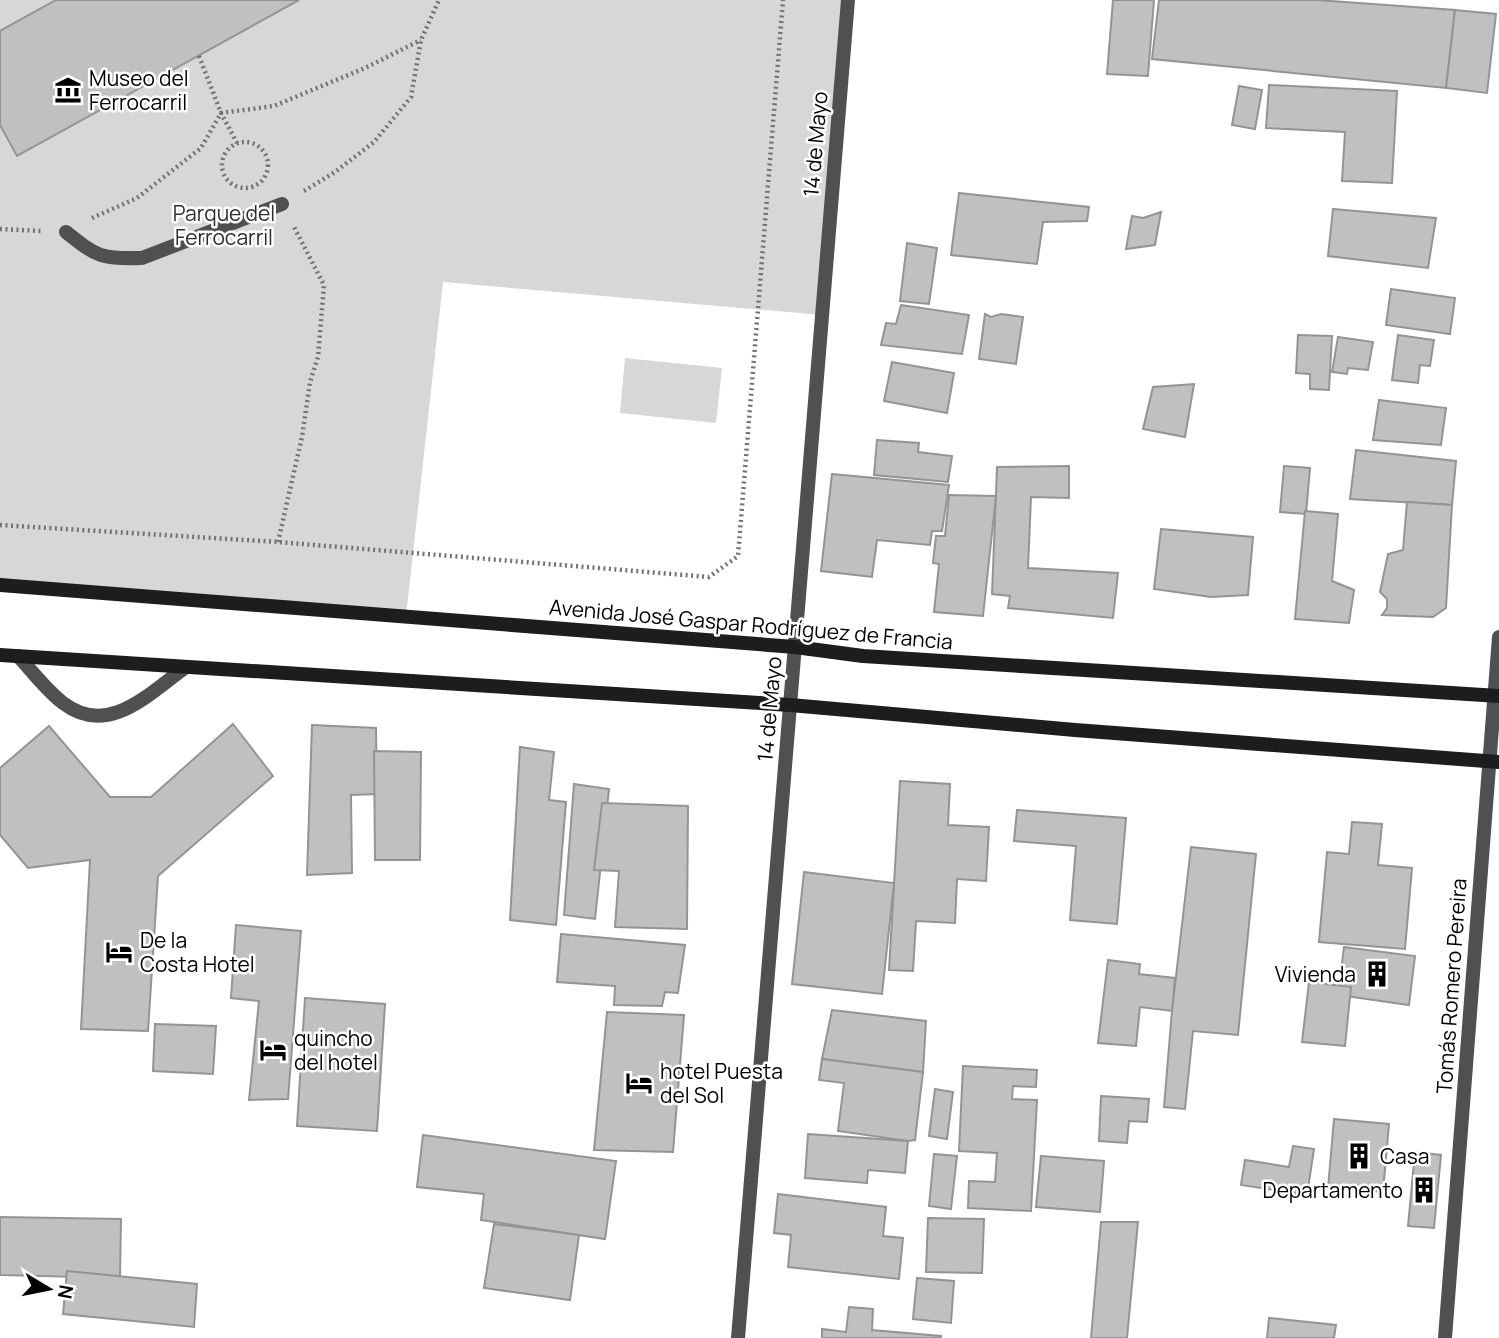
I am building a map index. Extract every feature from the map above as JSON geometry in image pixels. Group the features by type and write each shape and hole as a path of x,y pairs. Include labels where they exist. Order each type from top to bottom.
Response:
{"main road":[{"name":"Avenida José Gaspar Rodríguez de Francia","path":"0,584 795,648 863,656 1497,696"},
{"path":"0,655 790,705 1494,762"}],"street":[{"name":"14 de Mayo","path":"738,1338 848,0"},
{"path":"66,232 94,254 142,258 282,204"},
{"name":"Tomás Romero Pereira","path":"1445,1338 1494,762 1499,637"},
{"path":"18,656 62,702 81,715 103,717 126,710 186,667"}],"path":[{"path":"282,204 335,172 374,142 411,97 421,40 439,0"},
{"path":"0,525 278,542 709,577 738,556 783,0"},
{"path":"221,113 274,106 365,68 421,40"},
{"path":"199,56 221,113 237,143"},
{"path":"0,229 66,232 106,210 137,198 201,148 221,113"},
{"path":"237,143 252,144 264,152 268,167 256,186 239,188 226,178 222,162 237,143"},
{"path":"262,180 282,204 324,285 318,356 310,382 302,437 278,542"}],"green space":[{"name":"Parque del Ferrocarril","path":"0,0 848,0 822,315 443,282 406,617 0,586"},
{"path":"625,358 722,368 716,423 620,413"}],"building":[{"name":"Museo del Ferrocarril","path":"56,0 299,0 17,156 0,125 0,31"},
{"path":"1113,0 1154,0 1148,76 1107,74"},
{"path":"1159,0 1317,0 1455,10 1446,88 1152,59"},
{"path":"1455,10 1496,14 1487,93 1446,88"},
{"path":"1269,85 1397,91 1392,183 1342,181 1345,132 1266,128"},
{"path":"1239,86 1262,90 1255,129 1232,125"},
{"path":"959,193 1089,207 1087,221 1043,222 1037,264 951,255"},
{"path":"1333,209 1436,218 1428,268 1328,256"},
{"path":"1161,212 1155,245 1126,249 1132,216 1143,218"},
{"path":"907,243 937,248 929,304 900,301"},
{"path":"1391,289 1455,298 1450,334 1386,325"},
{"path":"901,305 969,315 962,354 881,345 886,323 896,324"},
{"path":"985,314 991,317 1001,314 1023,317 1016,364 979,359"},
{"path":"1298,335 1332,336 1329,390 1310,389 1310,374 1296,373"},
{"path":"1398,335 1434,340 1430,366 1420,365 1418,383 1392,380"},
{"path":"1338,337 1373,342 1368,370 1348,368 1347,374 1332,372"},
{"path":"892,362 954,373 947,413 884,401"},
{"path":"1194,384 1185,437 1143,429 1153,387"},
{"path":"1379,400 1446,408 1441,445 1373,440"},
{"path":"877,440 919,443 918,452 952,456 948,482 874,475"},
{"path":"1356,450 1456,461 1452,505 1350,499"},
{"path":"1069,466 1069,498 1031,497 1028,568 1118,573 1113,618 1008,608 1010,596 992,594 997,467"},
{"path":"1284,466 1310,468 1306,514 1280,512"},
{"path":"832,474 949,485 942,531 932,531 930,545 877,540 872,577 821,571"},
{"path":"949,495 996,496 983,616 934,612 939,564 933,563 936,536 945,536"},
{"path":"1407,502 1452,505 1446,608 1433,617 1382,615 1387,608 1387,599 1380,592 1388,554 1403,550"},
{"path":"1305,511 1338,514 1332,581 1354,590 1349,623 1295,619"},
{"path":"1161,529 1253,537 1248,595 1211,597 1154,589"},
{"name":"De la Costa Hotel","path":"233,724 273,776 158,876 148,1031 81,1029 90,860 28,868 0,835 0,768 49,726 110,797 151,797"},
{"path":"312,725 376,728 377,794 351,795 352,873 307,875"},
{"path":"520,747 554,752 549,800 566,802 556,925 510,920"},
{"path":"374,751 421,752 420,860 375,860"},
{"path":"900,781 950,784 948,825 989,827 986,881 957,879 955,923 916,921 913,971 889,970"},
{"path":"574,784 609,789 595,919 564,915"},
{"path":"602,803 688,806 687,929 615,927 619,871 594,870"},
{"path":"1017,810 1126,818 1117,924 1070,920 1076,846 1014,841"},
{"path":"1352,822 1382,824 1378,865 1412,868 1405,949 1319,942 1327,852 1349,854"},
{"path":"1191,847 1256,854 1238,1035 1193,1031 1185,1109 1164,1107"},
{"path":"804,872 894,883 882,994 792,984"},
{"name":"quincho del hotel","path":"236,925 301,931 288,1099 249,1100 259,1001 231,998"},
{"path":"561,934 685,945 678,993 665,992 662,1006 614,1005 615,986 557,982"},
{"name":"Vivienda","path":"1344,947 1415,956 1409,1005 1338,995"},
{"path":"1108,960 1140,964 1139,974 1175,978 1172,1011 1140,1007 1136,1046 1098,1043"},
{"name":"Vivienda","path":"1309,982 1351,987 1345,1046 1302,1042"},
{"path":"305,998 385,1004 377,1131 297,1126"},
{"path":"832,1010 926,1021 923,1072 822,1059"},
{"name":"hotel Puesta del Sol","path":"607,1012 684,1015 673,1152 594,1150"},
{"path":"155,1024 216,1026 213,1074 153,1071"},
{"path":"822,1059 923,1072 915,1140 838,1131 844,1083 819,1080"},
{"path":"963,1066 1037,1070 1036,1087 1013,1086 1012,1099 1037,1100 1031,1211 968,1208 969,1181 995,1182 997,1153 959,1151"},
{"path":"935,1089 953,1092 947,1139 929,1136"},
{"path":"1101,1096 1149,1099 1147,1122 1129,1121 1127,1143 1099,1141"},
{"name":"Casa","path":"1334,1119 1389,1124 1383,1192 1328,1188"},
{"path":"808,1134 908,1141 905,1173 868,1170 867,1183 805,1178"},
{"path":"423,1135 616,1161 605,1239 481,1220 484,1194 417,1187"},
{"path":"1293,1146 1314,1149 1307,1195 1241,1185 1245,1160 1289,1167"},
{"name":"Departamento","path":"1415,1152 1441,1155 1434,1228 1408,1226"},
{"path":"934,1154 957,1156 951,1209 929,1206"},
{"path":"1041,1156 1104,1161 1100,1212 1036,1207"},
{"path":"778,1194 886,1207 883,1236 903,1238 899,1279 788,1267 791,1235 774,1233"},
{"path":"0,1217 121,1219 120,1278 0,1275"},
{"path":"928,1218 984,1219 982,1273 926,1272"},
{"path":"1101,1222 1138,1222 1127,1338 1091,1338"},
{"path":"494,1224 579,1235 570,1300 484,1288"},
{"path":"67,1271 197,1284 194,1327 63,1314"},
{"path":"917,1278 954,1281 951,1323 913,1319"},
{"path":"849,1307 873,1309 872,1330 941,1338 822,1338 822,1329 846,1332"},
{"path":"1269,1318 1336,1325 1334,1338 1267,1338"}],"place":[{"name":"Museo del Ferrocarril","path":"68,90"},
{"name":"De la Costa Hotel","path":"119,952"},
{"name":"Vivienda","path":"1377,974"},
{"name":"quincho del hotel","path":"273,1050"},
{"name":"hotel Puesta del Sol","path":"639,1083"},
{"name":"Casa","path":"1359,1156"},
{"name":"Departamento","path":"1424,1190"}]}
